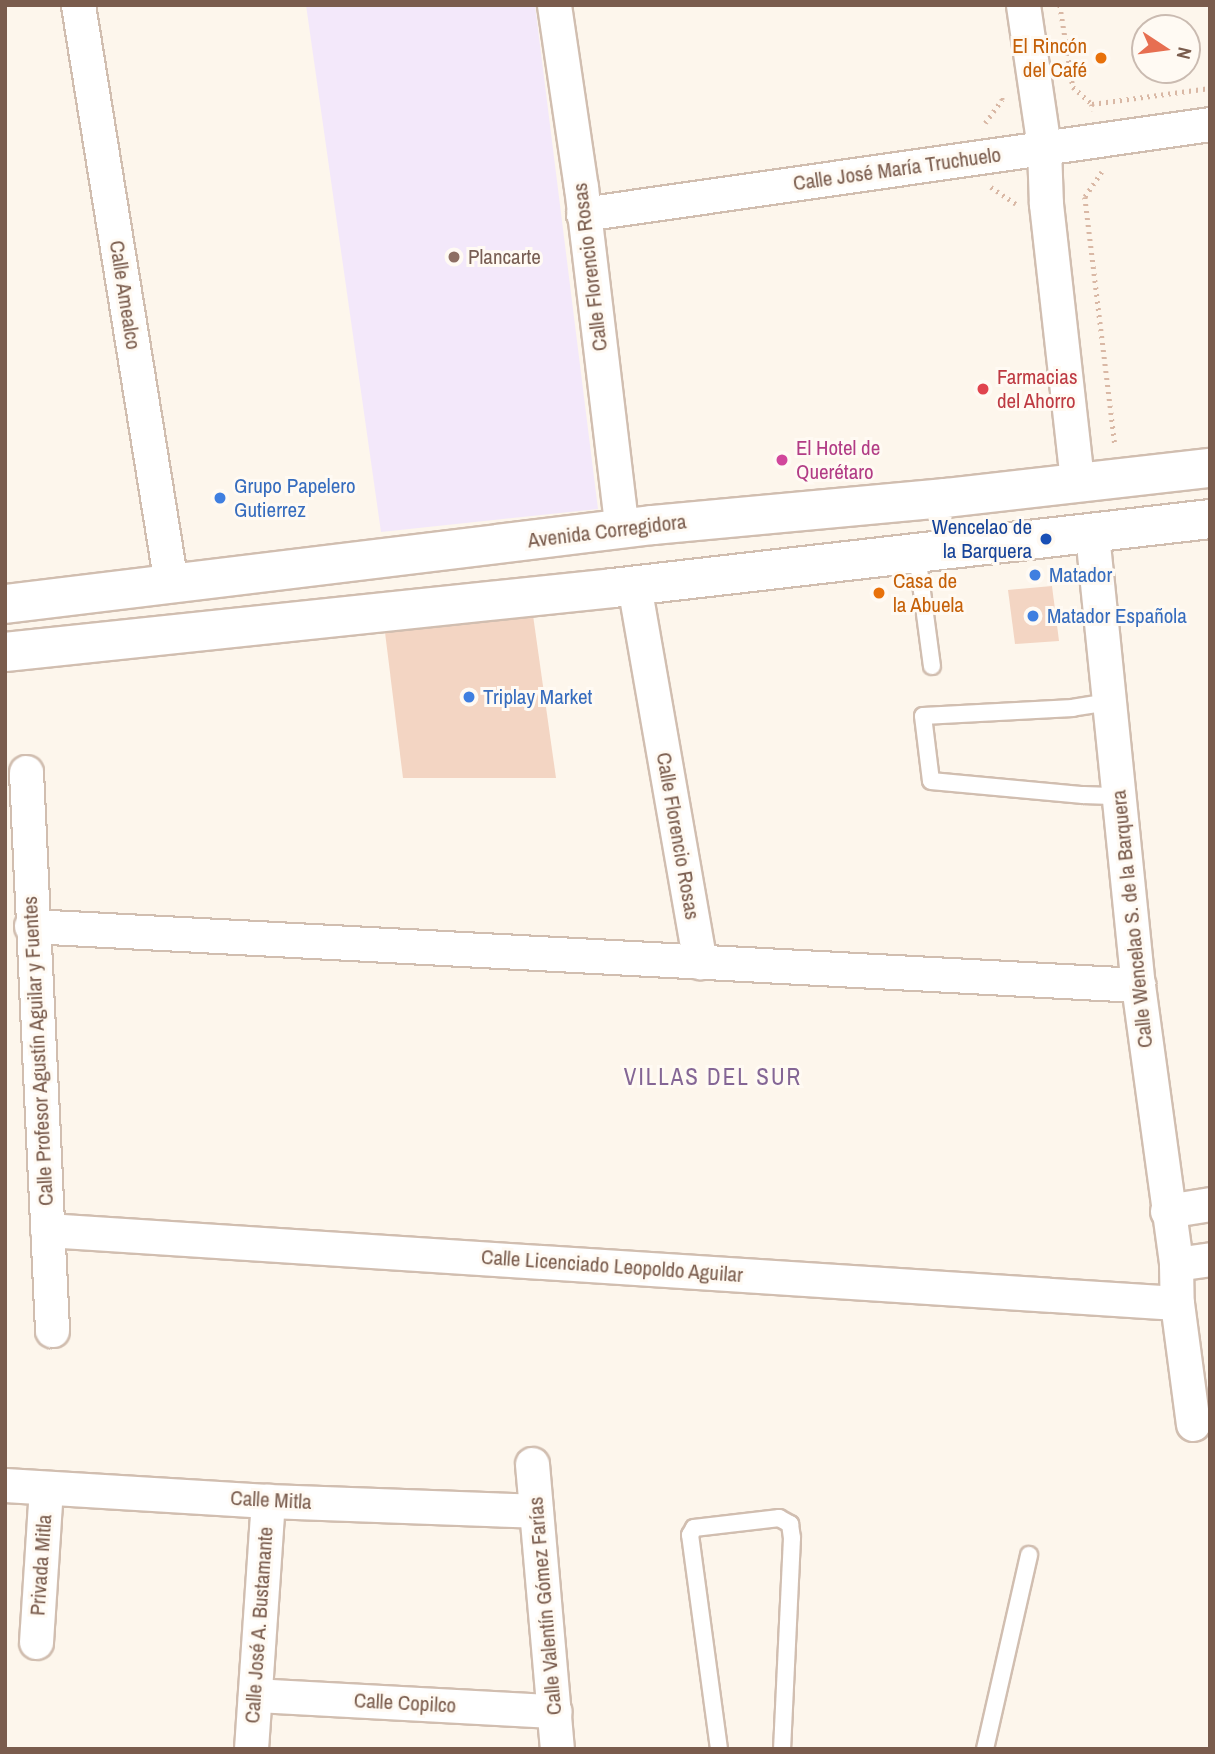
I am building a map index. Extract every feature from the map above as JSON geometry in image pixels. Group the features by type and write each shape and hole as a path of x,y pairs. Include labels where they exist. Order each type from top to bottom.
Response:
{"main road":[{"name":"Avenida Corregidora","path":"5,604 622,529 946,498 1077,481 1210,468"},
{"path":"5,652 917,554 1210,519"}],"street":[{"name":"Calle Amealco","path":"78,5 171,584"},
{"name":"Calle Florencio Rosas","path":"554,5 622,529"},
{"path":"1023,5 1044,148 1046,204 1077,481"},
{"name":"Calle José María Truchuelo","path":"583,214 1210,124"},
{"name":"Calle Wencelao S. de la Barquera","path":"1092,534 1138,985 1176,1264 1177,1303 1193,1424"},
{"name":"Calle Florencio Rosas","path":"634,585 700,962"},
{"name":"Calle Profesor Agustín Aguilar y Fuentes","path":"26,772 31,926 52,1329"},
{"path":"31,926 1138,985"},
{"path":"1167,1211 1210,1204"},
{"name":"Calle Licenciado Leopoldo Aguilar","path":"47,1230 1177,1303"},
{"path":"1176,1264 1210,1259"},
{"name":"Calle Valentín Gómez Farías","path":"532,1464 557,1749"},
{"name":"Calle Mitla","path":"5,1485 268,1500 536,1511"},
{"name":"Privada Mitla","path":"36,1642 46,1488"},
{"name":"Calle José A. Bustamante","path":"251,1749 268,1500"},
{"name":"Calle Copilco","path":"255,1695 555,1711"}],"lane":[{"path":"917,554 932,666"},
{"path":"1109,702 1073,708 923,716 931,781 1119,796"},
{"path":"719,1749 690,1535 694,1528 779,1518 790,1524 792,1538 782,1749"},
{"path":"985,1749 1029,1555"}],"path":[{"path":"1060,5 1073,87 1092,104 1103,173 1085,197 1119,478"},
{"path":"1000,86 1002,100 983,127 989,186 1023,209"},
{"path":"1092,104 1210,88"}],"shaded area":[{"name":"Plancarte","path":"306,5 535,5 598,509 381,532"}],"building":[{"name":"Matador Española","path":"1052,586 1059,641 1015,644 1008,590"},
{"name":"Triplay Market","path":"531,601 556,778 403,778 383,616"}],"place":[{"name":"El Rincón del Café","path":"1101,58"},
{"name":"Plancarte","path":"454,257"},
{"name":"Farmacias del Ahorro","path":"983,389"},
{"name":"El Hotel de Querétaro","path":"782,460"},
{"name":"Grupo Papelero Gutierrez","path":"220,498"},
{"name":"Wencelao de la Barquera","path":"1046,539"},
{"name":"Matador","path":"1035,575"},
{"name":"Casa de la Abuela","path":"879,593"},
{"name":"Matador Española","path":"1033,616"},
{"name":"Triplay Market","path":"469,697"}],"district":[{"name":"VILLAS DEL SUR","path":"713,1077"}]}
